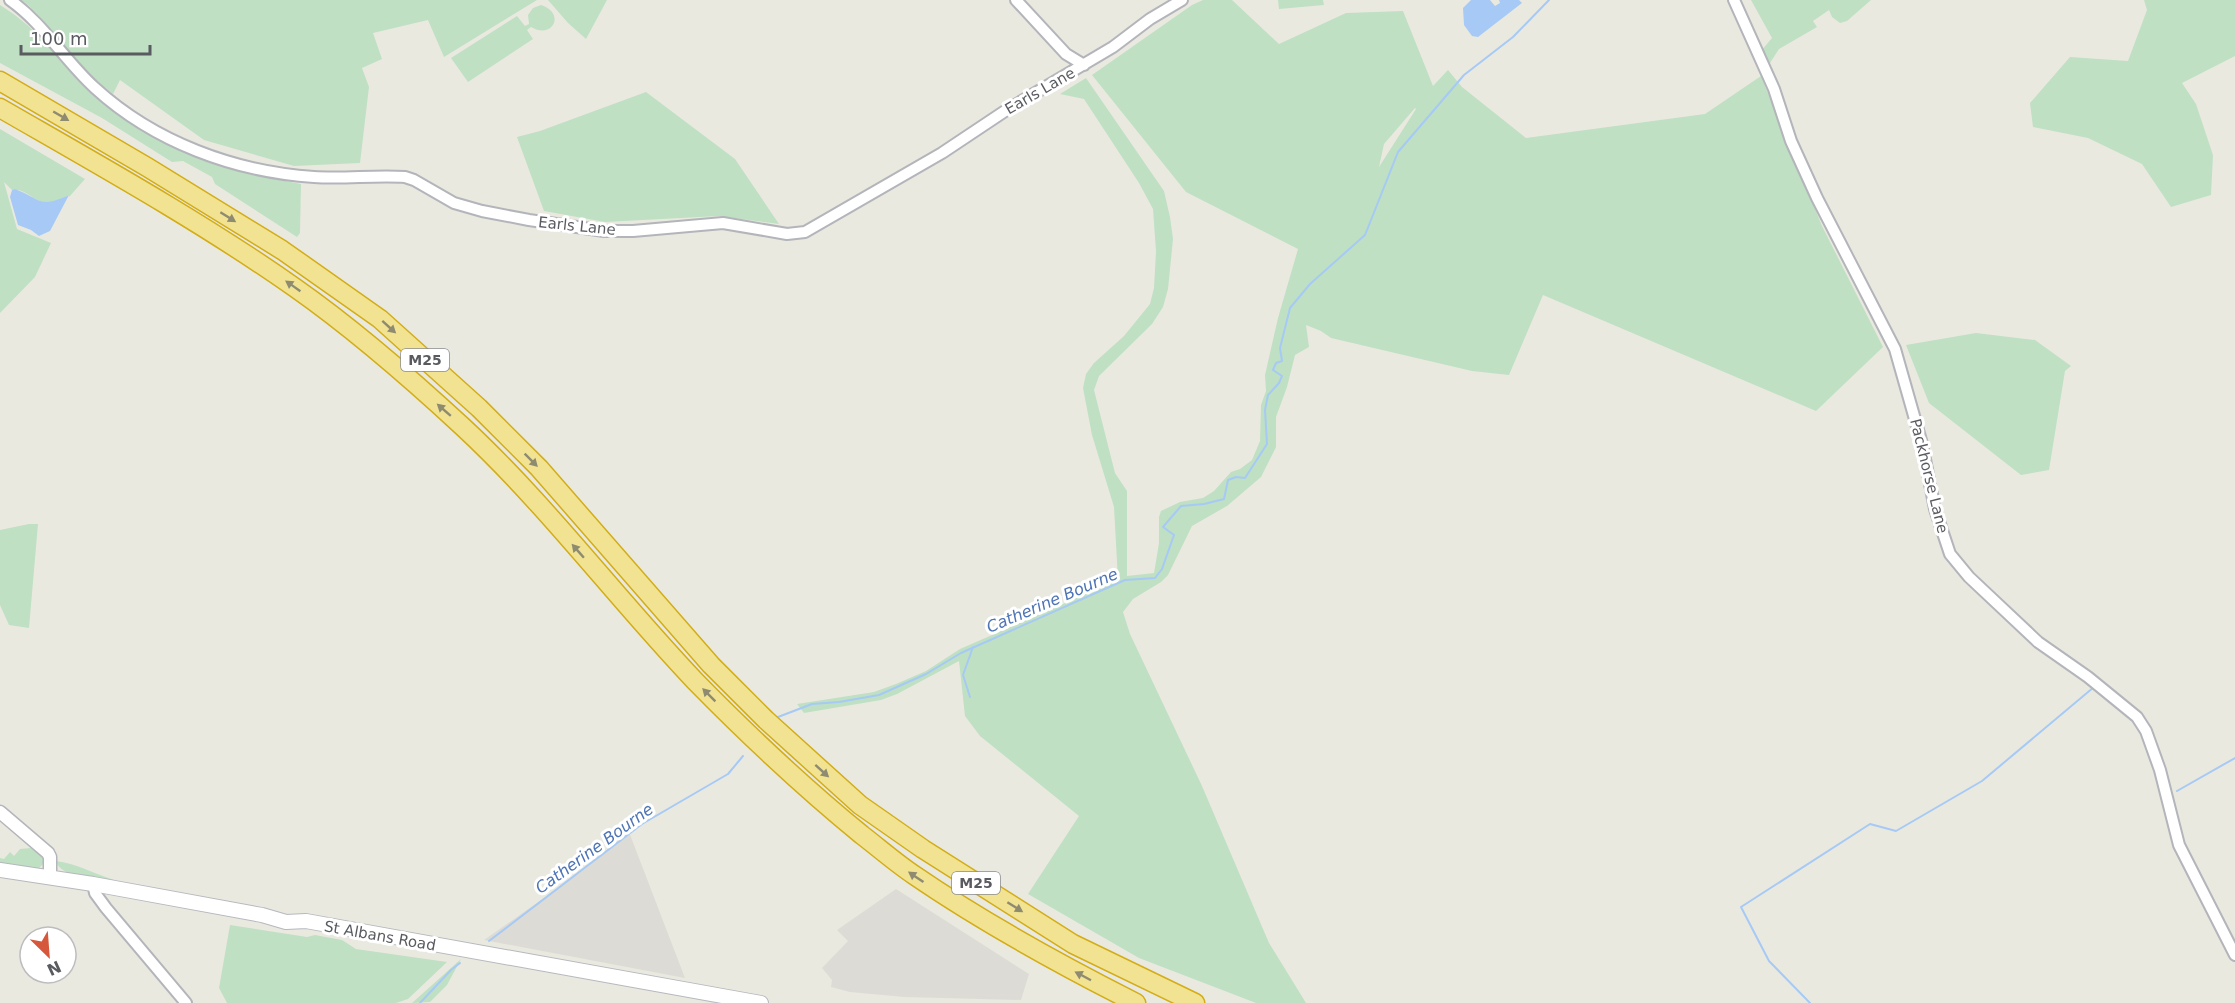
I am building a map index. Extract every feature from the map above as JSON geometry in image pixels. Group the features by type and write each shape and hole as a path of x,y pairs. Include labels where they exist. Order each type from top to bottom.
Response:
{"highway":[{"name":"M25","path":"0,81 147,166 282,250 380,319 479,408 539,468 711,665 772,726 860,805 923,849 1073,944 1195,1003"},
{"name":"M25","path":"0,108 139,188 237,248 297,288 366,341 465,428 520,484 652,634 756,742 828,807 912,874 1028,947 1136,1003"}],"main road":[{"name":"St Albans Road","path":"0,870 93,884 262,915 285,922 306,921 761,1003"}],"street":[{"name":"Earls Lane","path":"10,0 28,13 95,88 123,110 165,136 213,157 268,172 315,178 405,177 454,203 482,211 604,231 633,231 723,223 787,234 805,232 942,153 1005,111 1084,65 1182,0"},
{"path":"1016,0 1066,54 1084,65"},
{"name":"Packhorse Lane","path":"1734,0 1774,88 1791,141 1817,198 1895,349 1922,444 1935,509 1950,554 1969,577 2038,642 2088,677 2137,717 2146,731 2160,770 2179,845 2235,955"},
{"path":"1065,76 1066,54"},
{"path":"0,812 48,853 50,877"},
{"path":"93,884 95,893 106,908 186,1003"}],"shaded area":[{"path":"629,832 685,978 484,940 585,869"},
{"path":"896,889 1029,974 1021,1000 904,997 850,992 831,987 832,980 822,968 848,941 837,930"}],"green space":[{"path":"21,0 537,0 444,57 428,20 373,33 382,59 362,68 369,87 360,163 294,166 204,140 120,80 113,94 76,61 40,16"},
{"path":"548,0 607,0 586,39"},
{"path":"1203,0 1232,0 1279,44 1346,13 1403,11 1433,86 1448,70 1462,87 1526,138 1705,114 1761,76 1822,226 1883,347 1816,411 1543,295 1509,375 1472,371 1331,338 1306,325 1309,347 1295,355 1276,417 1276,447 1261,477 1227,506 1192,526 1168,575 1161,582 1133,599 1123,612 1130,634 1202,786 1269,943 1306,1003 1256,1003 1139,958 1028,894 1079,816 980,736 965,716 959,661 881,700 804,713 797,704 874,692 896,684 926,671 960,649 1118,580 1114,507 1092,435 1083,388 1086,374 1094,363 1124,336 1150,304 1154,288 1156,251 1153,209 1139,183 1084,99 1060,94 1086,78 1164,191 1173,239 1168,289 1163,307 1152,324 1099,376 1094,390 1115,473 1127,491 1127,576 1154,573 1161,511 1180,502 1203,498 1214,491 1231,472 1240,469 1252,460 1260,441 1261,405 1266,391 1265,375 1278,318 1298,249 1186,192 1092,75 1192,5","holes":["1416,109 1379,167 1384,144"]},
{"path":"1278,0 1323,0 1324,5 1279,9"},
{"path":"1751,0 1871,0 1847,21 1840,23 1832,17 1829,10 1813,21 1817,27 1779,49 1768,66 1761,51 1772,38"},
{"path":"2144,0 2235,0 2235,56 2182,83 2196,104 2213,155 2211,195 2171,207 2142,164 2088,138 2033,127 2030,103 2070,57 2128,61 2147,10"},
{"path":"0,5 39,36 96,96 141,131 166,144 218,164 301,184 300,233 297,237 215,184 212,177 183,161 172,162 102,118 0,63"},
{"path":"541,5 553,14 554,24 545,30 531,27 527,30 533,39 468,82 451,58 517,16 525,26 529,24 528,15 533,8"},
{"path":"646,92 735,159 779,224 719,216 605,222 544,211 517,137 540,131"},
{"path":"0,129 85,179 69,197 69,195 49,202 35,199 19,190 12,190 4,182 17,229 51,243 35,277 0,313"},
{"path":"1976,333 2035,340 2071,366 2065,371 2049,470 2021,475 1929,403 1906,345"},
{"path":"38,524 29,628 9,625 0,605 0,530"},
{"path":"31,848 45,859 38,869 0,864 0,858 4,859 10,852 14,856 20,849"},
{"path":"56,861 78,866 114,880 114,882 72,874 59,867"},
{"path":"230,925 307,937 315,935 342,940 356,949 447,962 408,999 396,1003 227,1003 219,988"},
{"path":"461,959 447,985 430,1002 412,1003"}],"water":[{"path":"1471,0 1490,0 1495,6 1500,3 1499,0 1519,0 1522,3 1478,37 1472,36 1464,25 1463,8"},
{"path":"15,189 46,202 69,195 50,231 39,236 18,225 10,197 12,190"}],"waterway":[{"name":"Catherine Bourne","path":"778,717 812,704 879,695 926,674 961,653 1125,580 1155,578 1162,569 1174,535 1163,527 1181,506 1224,499 1228,480 1236,477 1245,478 1267,444 1265,410 1268,395 1282,376 1273,370 1276,363 1282,361 1280,348 1290,308 1310,284 1365,235 1398,152 1464,75 1513,37 1549,0"},
{"path":"970,697 963,675 973,647"},
{"path":"1810,1003 1769,961 1741,907 1870,824 1896,831 1982,781 2094,687"},
{"name":"Catherine Bourne","path":"489,941 642,824 728,774 743,756"},
{"path":"2177,791 2235,758"},
{"path":"2154,769 2158,783"},
{"name":"Catherine Bourne","path":"420,1003 460,963"}]}
